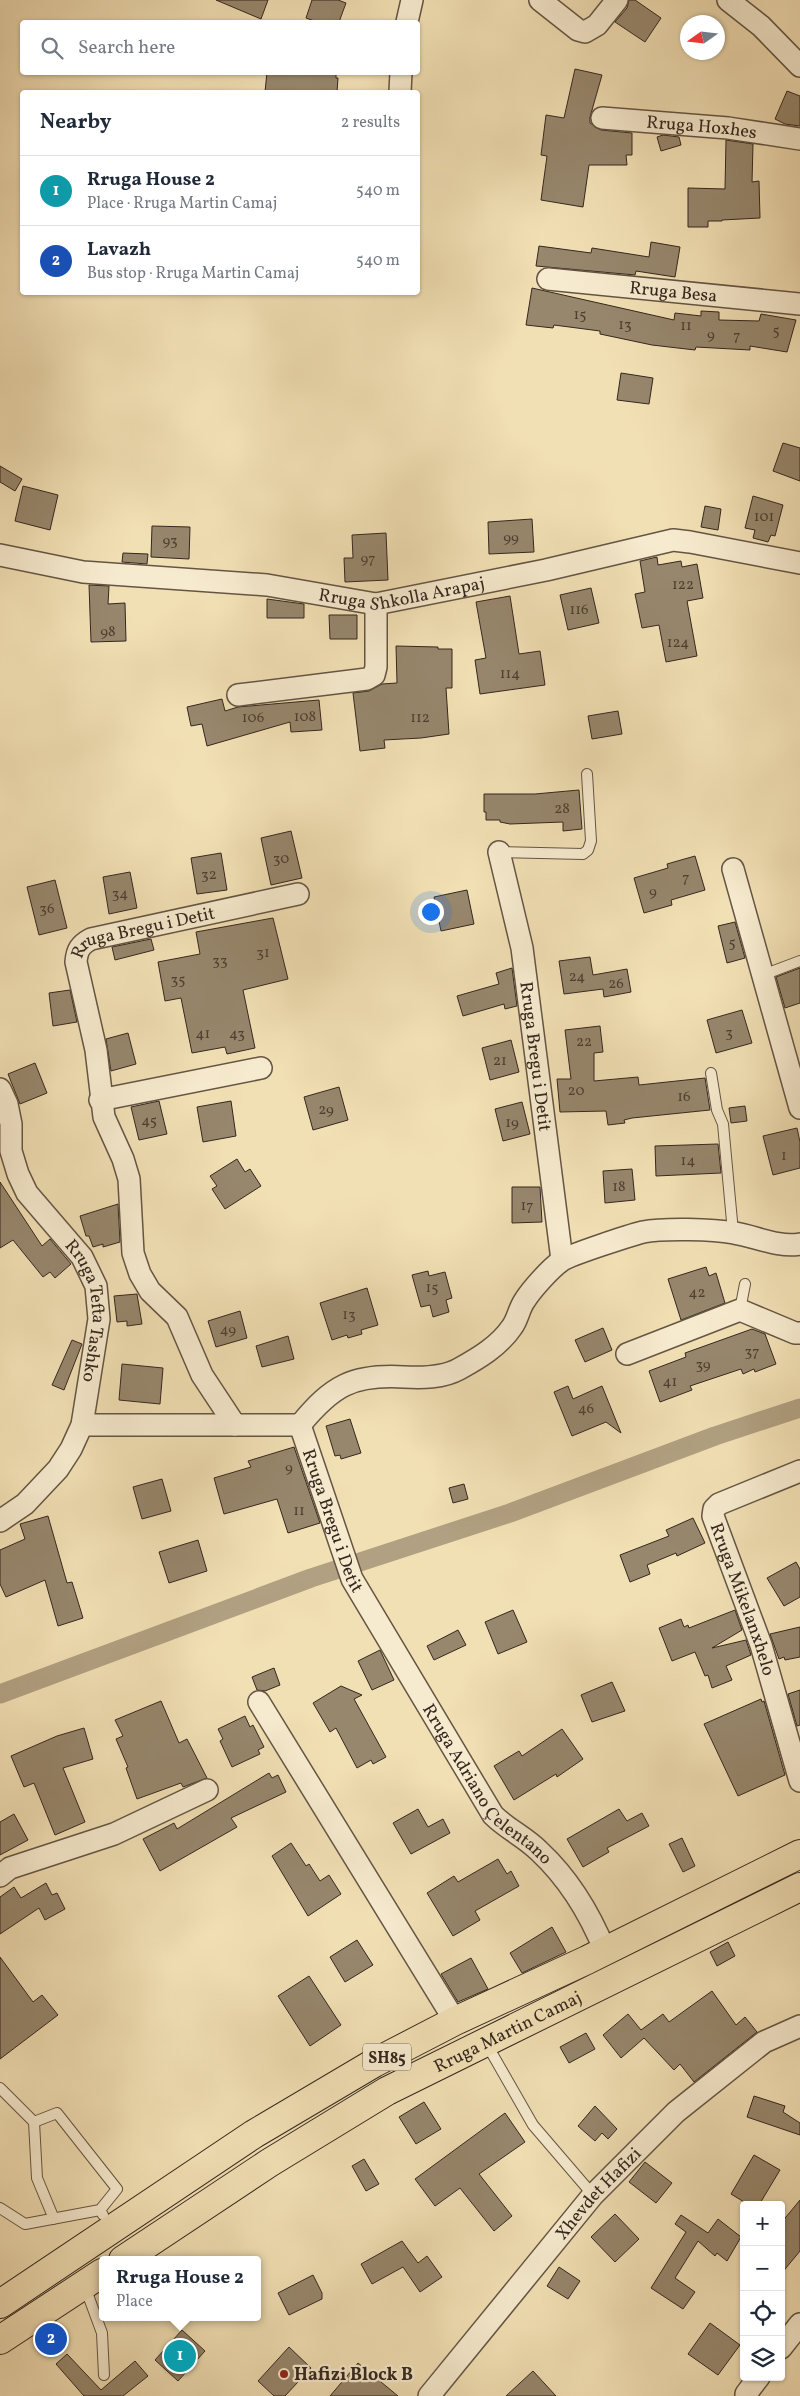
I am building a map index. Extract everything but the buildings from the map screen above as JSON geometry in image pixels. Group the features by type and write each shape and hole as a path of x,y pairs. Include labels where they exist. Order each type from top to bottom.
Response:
{"highway":[{"name":"Rruga Martin Camaj","path":"0,2304 106,2219 306,2102 455,2021 605,1951 800,1854"},
{"name":"Rruga Martin Camaj","path":"129,2256 322,2130 387,2091 485,2041 600,1988 800,1887"},
{"path":"0,2340 93,2280"}],"street":[{"path":"407,20 412,0"},
{"path":"540,0 578,30 585,32 596,25 617,0"},
{"path":"728,0 761,26 800,66"},
{"path":"400,90 401,75"},
{"name":"Rruga Hoxhes","path":"602,118 728,128 800,139"},
{"name":"Rruga Besa","path":"548,279 800,304"},
{"name":"Rruga Shkolla Arapaj","path":"0,555 83,572 267,585 376,604 546,570 673,540 800,563"},
{"path":"238,695 367,679 374,675 376,667 376,604"},
{"name":"Rruga Bregu i Detit","path":"499,852 522,948 562,1260"},
{"path":"733,869 796,1080 800,1108"},
{"name":"Rruga Bregu i Detit","path":"235,1425 202,1375 178,1317 150,1291 140,1274 133,1253 129,1179 123,1159 104,1117 100,1100 96,1050 76,962 77,952 82,944 91,939 298,894"},
{"path":"100,1100 260,1068"},
{"name":"Rruga Tefta Tashko","path":"0,1089 7,1104 11,1124 11,1151 18,1174 27,1193 82,1257 96,1286 99,1319 82,1425 58,1469 25,1504 0,1521"},
{"name":"Rruga Bregu i Detit","path":"82,1425 300,1425 321,1400 343,1385 360,1379 383,1376 431,1377 454,1372 478,1359 495,1346 513,1327 524,1300 562,1260 644,1232 703,1230 733,1232 789,1246 800,1244"},
{"path":"627,1354 740,1310 795,1333 800,1333"},
{"name":"Rruga Bregu i Detit","path":"300,1425 352,1580 373,1613"},
{"name":"Rruga Mikelanxhelo","path":"800,1471 719,1504 714,1509 713,1516 762,1645 800,1781"},
{"name":"Rruga Adriano Çelentano","path":"373,1613 493,1815 503,1825 540,1851 567,1882 593,1922 605,1951"},
{"name":"Rruga Martin Camaj","path":"258,1702 455,2021"},
{"path":"0,1876 10,1868 114,1834 207,1790"},
{"name":"Xhevdet Hafizi","path":"429,2396 593,2194 676,2112 764,2042 800,2026"},
{"path":"785,2343 800,2324"},
{"path":"746,2394 756,2381"}],"lane":[{"path":"499,852 583,854 588,850 590,841 588,774"},
{"path":"763,974 800,961"},
{"path":"711,1073 717,1110 723,1124 733,1232"},
{"path":"740,1310 745,1284"},
{"path":"485,2041 533,2125 593,2194"},
{"path":"0,2088 34,2122 37,2178 54,2219"},
{"path":"0,2208 25,2224 54,2219 106,2219 117,2189 57,2113 34,2122"},
{"path":"93,2280 99,2315"},
{"path":"100,2321 104,2375"}],"waterway":[{"path":"0,1694 311,1578 510,1513 715,1436 800,1408"}],"place":[{"name":"Lavazh","path":"51,2339"},
{"name":"Rruga House 2","path":"180,2356"},
{"name":"Hafizi Block B","path":"284,2374"}]}
